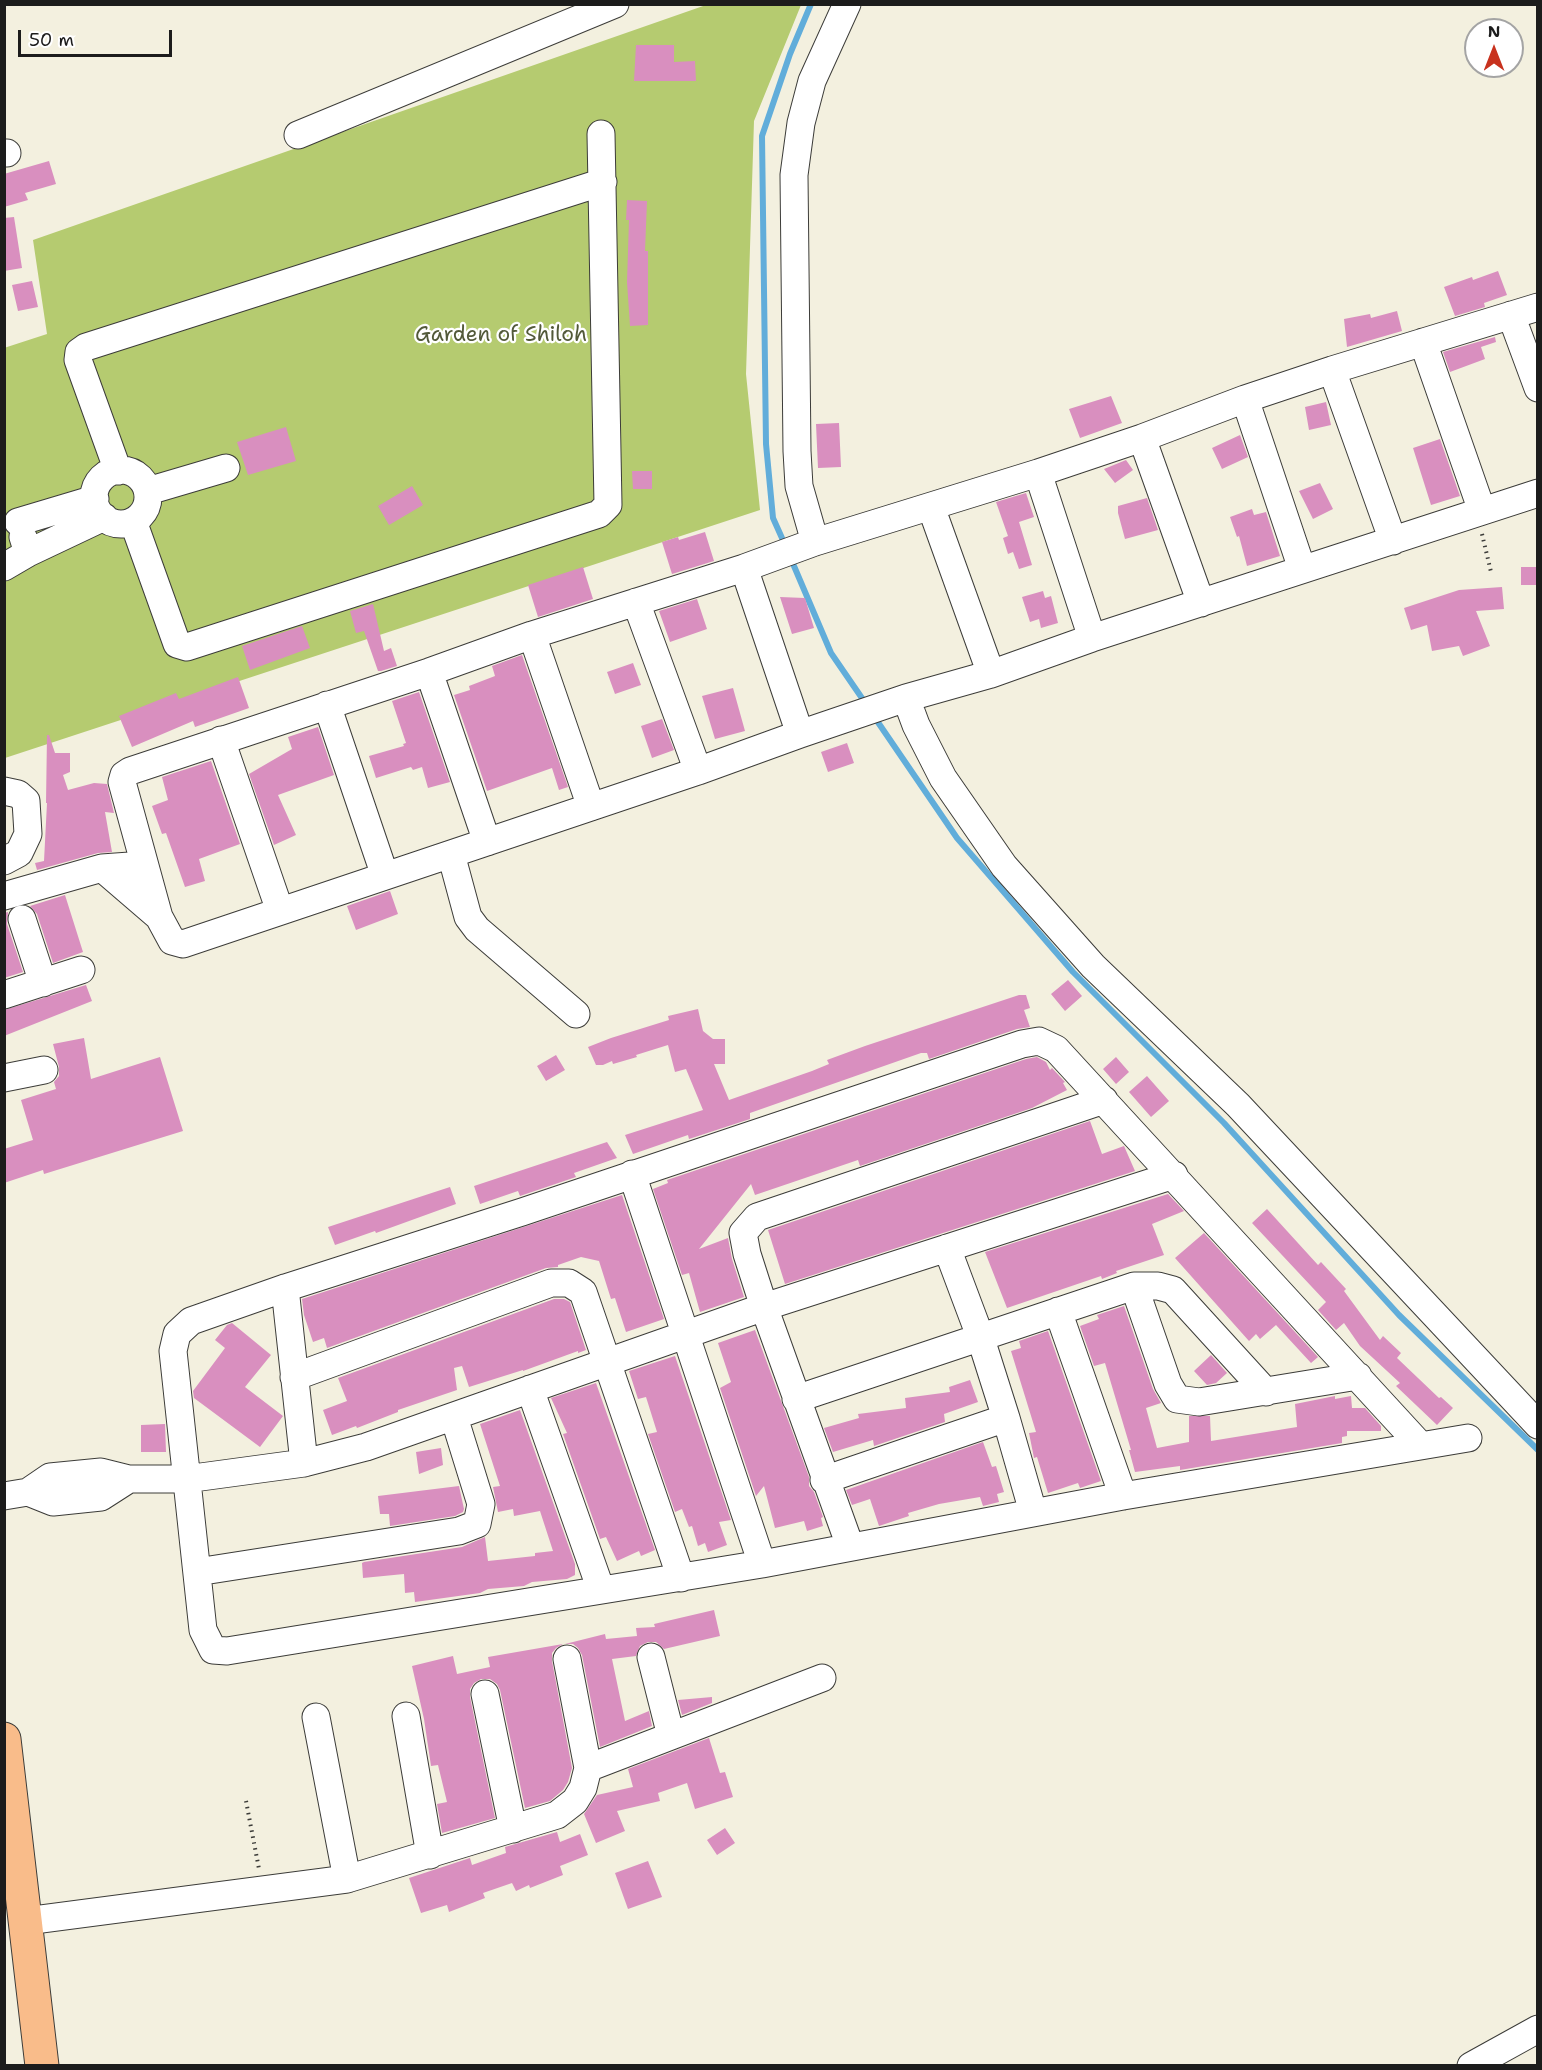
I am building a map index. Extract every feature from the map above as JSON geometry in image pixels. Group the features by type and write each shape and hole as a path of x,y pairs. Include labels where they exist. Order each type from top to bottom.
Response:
{"highway":[{"path":"4,1739 42,2066"}],"street":[{"path":"298,135 615,4"},
{"path":"815,542 799,486 794,175 801,123 812,81 847,4"},
{"path":"133,521 177,644 187,647 599,514 608,505 601,134"},
{"path":"118,471 78,360 79,352 86,347 603,182"},
{"path":"1538,307 1332,370 1038,473 815,542 744,568 532,635 429,672 130,771 124,775 122,782 159,917 172,941 183,944 698,771 906,698 991,674 1092,638 1538,494"},
{"path":"1511,315 1538,388"},
{"path":"1423,342 1478,512"},
{"path":"1332,370 1393,541"},
{"path":"1245,399 1302,569"},
{"path":"1142,438 1201,603"},
{"path":"148,491 226,468"},
{"path":"118,471 133,473 145,484 148,491 146,508 133,521 118,523 99,508 95,491 104,477 118,471"},
{"path":"1038,473 1092,638"},
{"path":"931,507 991,674"},
{"path":"28,553 11,522 99,508"},
{"path":"4,567 99,508"},
{"path":"744,568 800,734"},
{"path":"636,602 698,771"},
{"path":"532,635 591,807"},
{"path":"429,672 488,842"},
{"path":"906,698 916,725 943,778 1004,866 1093,966 1238,1105 1538,1425"},
{"path":"327,705 385,876"},
{"path":"221,740 280,911"},
{"path":"4,790 18,794 26,801 28,834 19,853 4,861"},
{"path":"451,854 468,917 477,929 576,1014"},
{"path":"4,896 102,868 144,865"},
{"path":"102,868 159,917"},
{"path":"22,919 43,982"},
{"path":"4,994 81,970"},
{"path":"1420,1445 1056,1048 1039,1041 285,1288 191,1321 177,1334 173,1350 203,1630 213,1650 227,1651 681,1578 1033,1512 1468,1438"},
{"path":"4,1078 44,1070"},
{"path":"850,1546 824,1480 764,1307 747,1254 743,1233 757,1217 1104,1100"},
{"path":"632,1174 762,1564"},
{"path":"16,1494 51,1477 101,1472 129,1479 186,1479 304,1463 366,1447 764,1307 1174,1175"},
{"path":"947,1248 980,1336 1033,1512"},
{"path":"294,1377 551,1283 569,1283 583,1292 681,1578"},
{"path":"1134,1286 1168,1384 1177,1399 1199,1402 1358,1376"},
{"path":"796,1399 1134,1286 1158,1286 1173,1290 1266,1392"},
{"path":"285,1288 304,1463"},
{"path":"1058,1311 1123,1496"},
{"path":"530,1389 601,1590"},
{"path":"197,1572 459,1531 477,1524 481,1504 454,1417"},
{"path":"824,1480 1006,1418"},
{"path":"651,1657 671,1736"},
{"path":"26,1921 347,1879 557,1815 575,1801 583,1788 588,1768 567,1659"},
{"path":"588,1768 822,1678"},
{"path":"484,1694 513,1829"},
{"path":"406,1716 430,1855"},
{"path":"316,1717 347,1879"},
{"path":"1471,2066 1500,2057 1538,2029"}],"path":[{"path":"1478,512 1491,572"},
{"path":"246,1801 263,1890"}],"green space":[{"name":"Garden of Shiloh","path":"706,5 801,5 754,121 746,374 760,510 5,758 4,348 47,334 33,240"}],"building":[{"path":"636,45 674,45 674,62 695,61 696,81 634,81"},
{"path":"49,161 56,184 25,193 28,200 4,207 4,174"},
{"path":"627,200 647,201 645,251 648,251 648,325 630,326 627,282 629,220 626,220"},
{"path":"14,217 22,268 4,271 4,218"},
{"path":"1498,271 1507,295 1484,303 1485,307 1455,316 1444,287"},
{"path":"32,281 38,307 18,311 12,285"},
{"path":"1397,311 1402,331 1347,347 1344,319 1370,314 1371,318"},
{"path":"1495,337 1496,342 1481,347 1485,359 1450,372 1443,352"},
{"path":"1111,396 1122,423 1080,438 1069,409"},
{"path":"1326,402 1331,425 1309,430 1305,407"},
{"path":"839,423 841,467 818,468 816,424"},
{"path":"286,427 296,461 248,475 237,442"},
{"path":"1240,435 1248,457 1222,469 1212,448"},
{"path":"1440,439 1460,496 1431,505 1413,448"},
{"path":"1126,460 1133,470 1115,483 1104,469"},
{"path":"632,471 652,471 652,489 633,489"},
{"path":"1320,483 1333,509 1313,519 1299,491"},
{"path":"412,486 423,505 389,525 378,506"},
{"path":"1026,493 1034,517 1019,522 1032,565 1019,569 1013,552 1008,554 1003,538 1008,536 996,502"},
{"path":"1147,498 1158,530 1125,539 1118,506"},
{"path":"1252,509 1254,515 1266,512 1280,556 1247,566 1239,536 1237,537 1230,517"},
{"path":"705,532 714,561 672,574 662,542 678,537 679,540"},
{"path":"583,567 593,599 538,617 528,585"},
{"path":"1521,567 1538,567 1538,585 1521,585"},
{"path":"1502,587 1504,609 1476,611 1490,646 1463,656 1459,646 1432,651 1427,625 1411,630 1404,608 1459,590"},
{"path":"1043,591 1045,598 1051,596 1058,623 1041,628 1039,619 1030,622 1022,597"},
{"path":"780,597 805,598 814,628 792,634"},
{"path":"697,599 707,629 670,642 659,611"},
{"path":"373,604 384,651 391,648 397,666 381,671 378,671 364,631 356,633 350,611"},
{"path":"302,626 310,648 250,670 242,646"},
{"path":"522,655 568,787 559,790 552,768 487,791 454,695 470,690 469,686 495,676 492,666"},
{"path":"633,663 641,685 615,694 607,672"},
{"path":"238,677 249,708 195,727 193,721 132,747 119,716 176,693 179,699"},
{"path":"733,688 745,731 715,739 702,696"},
{"path":"419,692 450,782 428,788 422,767 413,770 411,767 376,778 369,756 404,746 403,744 406,743 392,701"},
{"path":"662,719 674,750 652,758 641,726"},
{"path":"318,727 334,775 278,795 296,835 274,845 249,774 292,749 288,737"},
{"path":"47,735 49,735 55,753 70,753 70,772 63,775 68,790 94,783 107,784 114,813 105,812 112,852 98,853 37,870 35,863 44,861"},
{"path":"847,743 854,763 828,772 821,752"},
{"path":"211,761 240,844 199,859 205,881 185,887 166,833 162,834 152,806 168,800 162,777"},
{"path":"390,891 398,914 356,930 347,906"},
{"path":"65,895 83,952 53,963 37,914 30,906"},
{"path":"8,912 7,924 23,972 4,978 4,913"},
{"path":"1068,980 1082,996 1065,1011 1051,994"},
{"path":"86,985 92,1001 4,1036 4,1010"},
{"path":"1019,995 1026,995 1030,1008 1024,1010 1030,1027 1017,1029 929,1059 927,1053 921,1053 750,1113 750,1119 689,1139 688,1135 633,1154 625,1135 703,1110 686,1069 675,1072 668,1045 636,1055 637,1057 613,1064 612,1061 603,1065 596,1065 588,1047 669,1020 668,1016 698,1009 703,1031 713,1039 725,1039 725,1064 714,1064 729,1100 812,1071 829,1064 827,1060 865,1046"},
{"path":"84,1038 91,1079 160,1057 183,1131 44,1174 43,1170 4,1183 4,1149 33,1140 21,1100 56,1089 54,1082 59,1076 59,1067 53,1044"},
{"path":"556,1055 565,1070 546,1081 537,1066"},
{"path":"1037,1057 1046,1062 1050,1070 1052,1068 1065,1082 1063,1083 1067,1090 1032,1108 860,1166 858,1160 755,1195 751,1184 699,1249 728,1238 744,1297 700,1312 689,1273 682,1275 653,1189 668,1183 667,1180"},
{"path":"1116,1057 1129,1072 1116,1084 1103,1069"},
{"path":"1147,1076 1169,1101 1151,1117 1129,1092"},
{"path":"1090,1121 1102,1154 1124,1146 1135,1171 785,1284 768,1230"},
{"path":"607,1142 617,1158 574,1173 576,1177 520,1196 518,1191 480,1204 474,1186"},
{"path":"450,1187 456,1204 335,1245 328,1227"},
{"path":"1168,1194 1184,1211 1152,1224 1164,1255 1116,1271 1117,1273 1102,1279 1101,1276 1007,1308 985,1252"},
{"path":"622,1195 664,1319 626,1332 615,1298 611,1299 599,1261 581,1257 327,1348 324,1338 313,1342 304,1315 302,1299"},
{"path":"1267,1209 1318,1265 1321,1262 1346,1289 1344,1291 1380,1340 1383,1336 1401,1353 1397,1358 1439,1398 1441,1397 1453,1408 1437,1425 1396,1386 1400,1383 1360,1346 1344,1323 1336,1330 1318,1310 1326,1302 1252,1223"},
{"path":"1204,1233 1318,1357 1311,1363 1276,1325 1260,1339 1256,1334 1249,1341 1175,1258"},
{"path":"554,1299 564,1299 570,1302 586,1350 469,1387 462,1366 454,1368 457,1390 398,1410 398,1412 357,1428 356,1426 332,1435 323,1410 347,1401 338,1378"},
{"path":"1124,1306 1153,1389 1161,1403 1146,1408 1157,1448 1189,1442 1189,1416 1210,1416 1211,1441 1297,1427 1295,1404 1335,1396 1335,1399 1351,1396 1352,1408 1365,1408 1381,1426 1381,1431 1347,1431 1347,1436 1342,1437 1342,1443 1180,1470 1180,1466 1135,1472 1129,1450 1131,1450 1105,1363 1094,1366 1080,1326 1099,1319 1097,1315"},
{"path":"232,1323 271,1355 245,1387 283,1416 260,1447 194,1398 193,1391 225,1348 215,1340 227,1325"},
{"path":"755,1330 809,1477 809,1486 814,1492 823,1517 821,1518 823,1526 807,1531 804,1521 775,1528 764,1486 756,1496 720,1388 731,1382 718,1343"},
{"path":"1048,1331 1101,1481 1080,1488 1078,1483 1048,1493 1037,1457 1034,1458 1029,1433 1036,1432 1011,1351 1021,1348 1019,1341"},
{"path":"1211,1355 1227,1373 1216,1383 1207,1385 1194,1371"},
{"path":"675,1356 731,1520 719,1522 727,1545 708,1552 705,1543 698,1546 692,1526 689,1527 682,1509 675,1512 648,1434 657,1432 646,1397 638,1399 629,1371"},
{"path":"970,1380 978,1402 944,1414 945,1422 874,1446 873,1440 833,1452 824,1428 859,1418 858,1414 906,1408 905,1398 950,1392 949,1387"},
{"path":"596,1383 655,1550 641,1556 639,1551 617,1561 606,1537 600,1539 563,1434 567,1433 551,1398"},
{"path":"520,1410 575,1564 575,1575 567,1579 532,1582 524,1586 488,1589 480,1593 415,1602 414,1592 405,1593 404,1574 363,1578 362,1563 364,1562 462,1547 485,1537 488,1561 535,1556 535,1553 553,1551 540,1511 514,1516 513,1509 498,1512 493,1487 500,1486 480,1424"},
{"path":"165,1424 166,1452 141,1452 141,1425"},
{"path":"983,1442 992,1467 996,1466 1004,1492 997,1494 999,1502 983,1506 980,1497 939,1504 908,1513 909,1516 879,1526 870,1499 852,1505 846,1490"},
{"path":"441,1448 443,1465 419,1474 416,1452"},
{"path":"459,1486 464,1509 455,1516 390,1526 389,1514 380,1514 378,1496"},
{"path":"714,1610 720,1636 664,1649 656,1642 648,1642 640,1646 636,1656 612,1659 625,1721 649,1711 652,1726 600,1747 582,1655 573,1644 565,1644 605,1634 606,1639 637,1636 636,1628 655,1627 654,1624"},
{"path":"563,1644 552,1653 552,1661 572,1768 563,1790 550,1801 525,1808 500,1690 497,1684 490,1679 481,1679 470,1689 470,1697 495,1818 442,1833 437,1804 447,1802 438,1765 431,1766 424,1719 412,1666 453,1656 457,1674 490,1667 488,1657"},
{"path":"712,1697 712,1703 682,1715 678,1700"},
{"path":"709,1738 720,1773 725,1772 733,1797 695,1809 687,1783 658,1793 660,1801 617,1811 625,1831 596,1843 584,1814 597,1795 633,1787 628,1769"},
{"path":"725,1828 735,1843 717,1855 707,1840"},
{"path":"557,1832 560,1842 580,1834 588,1855 560,1866 563,1875 516,1891 512,1883 483,1893 485,1898 449,1912 447,1905 421,1913 409,1878 470,1858 472,1865 506,1853 505,1847"},
{"path":"648,1861 662,1897 628,1909 615,1873"}],"waterway":[{"path":"786,547 773,518 766,444 762,136 790,54 811,4"},
{"path":"791,559 831,653 866,704"},
{"path":"873,715 957,838 1073,972 1224,1123 1399,1315 1538,1450"}]}
